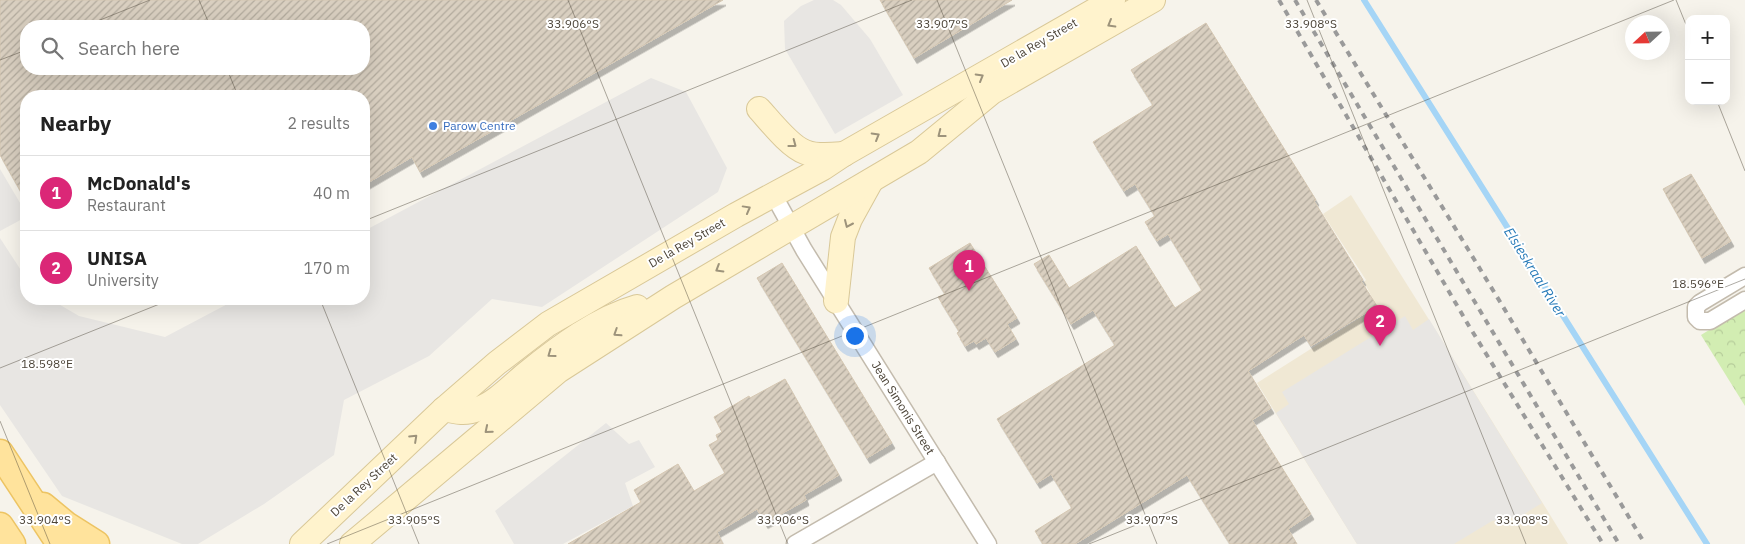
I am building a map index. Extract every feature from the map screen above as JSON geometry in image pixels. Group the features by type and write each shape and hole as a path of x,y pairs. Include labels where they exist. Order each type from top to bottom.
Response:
{"main road":[{"name":"De la Rey Street","path":"302,544 444,409 497,363 548,324 773,194 824,168 844,154 1113,0"},
{"name":"De la Rey Street","path":"352,544 558,372 673,297 919,152 992,92 1153,0"},
{"path":"759,109 787,140 804,152 825,155 844,154"},
{"path":"836,301 843,237 850,219 871,181"},
{"path":"444,409 460,413 478,410 490,403 550,354 577,336 622,311 673,297"},
{"path":"0,453 60,544"},
{"path":"20,485 55,516 96,544"},
{"path":"0,526 12,544"}],"street":[{"name":"Jean Simonis Street","path":"773,194 836,301 988,544"},
{"path":"1745,276 1700,303 1696,307 1696,317 1700,321 1710,322 1745,300"},
{"path":"795,544 937,462"}],"shaded area":[{"path":"814,0 833,0 841,5 870,39 903,95 835,134 785,49 784,21 801,6"},
{"path":"651,78 686,92 727,168 718,192 542,307 492,299 429,356 344,400 334,455 264,504 198,544 182,544 62,496 0,405 0,238 20,269 20,305 60,305 79,316 165,337 226,305 370,305 370,228"},
{"path":"0,169 20,203 20,220 0,231"},
{"path":"1351,195 1568,544 1357,544 1257,383 1377,307 1364,282 1366,280 1323,214"},
{"path":"1405,316 1413,330 1429,319 1542,503 1521,516 1492,521 1454,544 1357,544 1276,413 1289,404 1282,392"},
{"path":"606,423 629,444 639,440 655,467 625,483 633,506 563,544 514,544 495,511"}],"green space":[{"path":"1745,308 1745,406 1701,335"}],"building":[{"name":"Parow Centre","path":"0,0 723,0 420,172 412,157 370,182 370,90 20,90 20,190 0,155"},
{"path":"880,0 1012,0 914,58"},
{"path":"1206,23 1316,200 1314,201 1377,306 1311,346 1304,335 1248,371 1271,408 1252,420 1311,514 1288,529 1297,544 1230,544 1187,475 1075,544 1043,544 1035,531 1072,508 1051,474 1037,483 997,419 1115,345 1093,310 1071,324 1034,264 1049,255 1069,288 1136,246 1175,308 1202,290 1168,234 1157,241 1145,222 1155,216 1135,184 1124,191 1093,142 1153,105 1131,70"},
{"path":"1691,174 1731,241 1702,258 1663,189"},
{"path":"970,243 1017,318 1007,324 1016,339 995,352 986,338 976,344 974,341 965,346 957,333 959,331 938,297 945,294 929,268"},
{"path":"782,263 892,443 867,458 757,278"},
{"path":"785,379 839,475 804,495 806,500 765,523 757,509 717,532 723,544 568,544 641,502 634,490 678,464 694,491 725,473 709,445 718,440 716,435 722,432 714,417 749,396 750,398"}],"waterway":[{"name":"Elsieskraal River","path":"1364,0 1707,544"}],"railway":[{"path":"1279,0 1469,326 1603,544"},
{"path":"1295,0 1619,544"},
{"path":"1316,0 1645,544"}],"place":[{"name":"Parow Centre","path":"433,126"},
{"name":"McDonald's","path":"969,291"},
{"name":"UNISA","path":"1380,346"}]}
